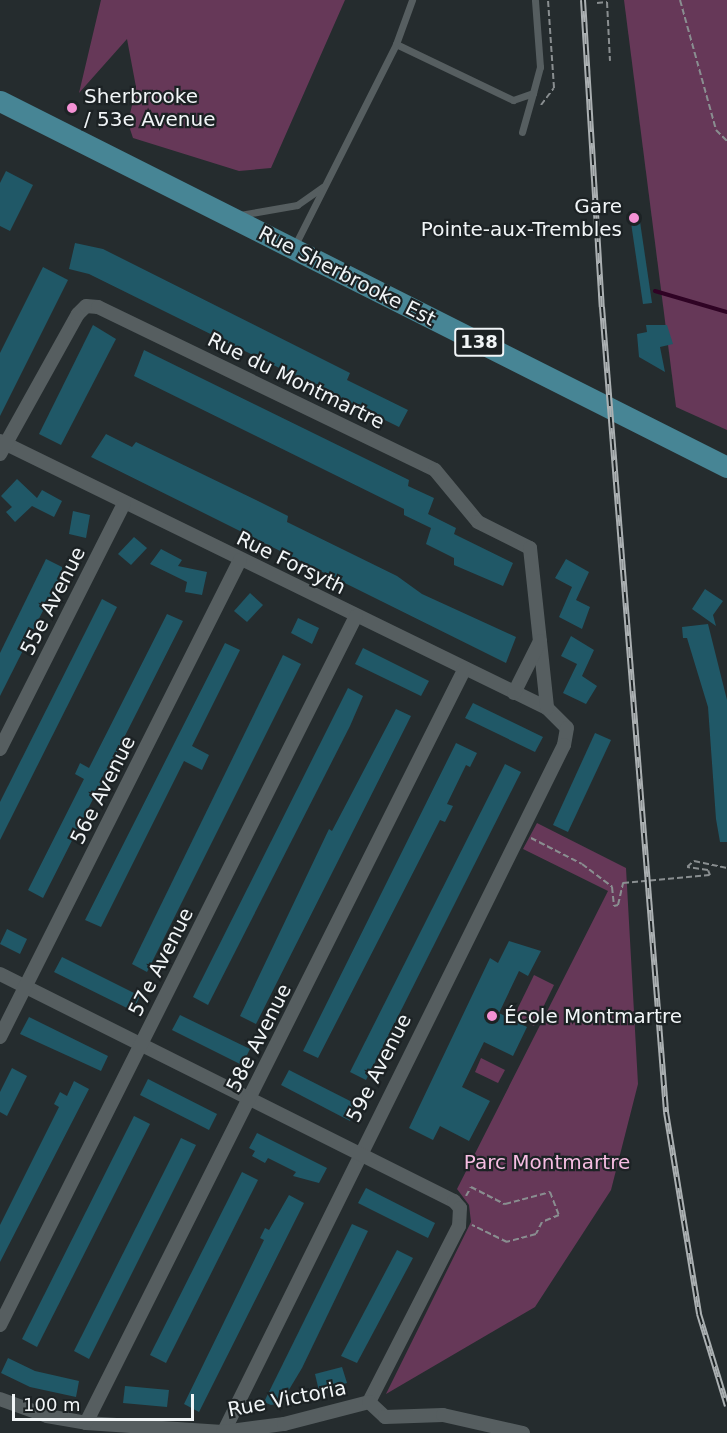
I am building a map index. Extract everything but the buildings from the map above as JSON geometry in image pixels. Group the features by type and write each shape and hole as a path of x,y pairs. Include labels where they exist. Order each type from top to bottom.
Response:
{"main road":[{"name":"Rue Sherbrooke Est","path":"2,108 227,215 727,467"}],"street":[{"name":"Rue du Montmartre","path":"2,446 78,314 86,306 98,307 442,475 478,522 530,548 547,708"},
{"name":"Rue Forsyth","path":"2,446 547,708 564,720"},
{"name":"55e Avenue","path":"0,749 124,503"},
{"name":"56e Avenue","path":"0,1037 240,560"},
{"name":"57e Avenue","path":"0,1325 356,616"},
{"path":"514,693 541,639"},
{"name":"58e Avenue","path":"86,1423 464,670"},
{"name":"59e Avenue","path":"223,1433 358,1154 564,745 564,720"},
{"path":"0,974 358,1154 462,1203 459,1226 369,1402 385,1417 443,1414 523,1433"},
{"name":"Rue Victoria","path":"0,1399 47,1416 86,1423 223,1433 274,1426 369,1402"}],"lane":[{"path":"293,249 396,44 412,0"},
{"path":"522,132 540,67 535,0"},
{"path":"396,44 513,100 533,93"},
{"path":"227,215 269,213 297,205 326,185"}],"path":[{"path":"541,105 554,88 548,0"},
{"path":"680,0 716,130 727,141"},
{"path":"597,3 607,2 610,61"},
{"path":"519,832 582,864 612,887 614,906 618,905 623,883 710,875 708,870 687,867 694,861 727,868"},
{"path":"462,1203 471,1187 505,1204 550,1192 559,1215 542,1222 536,1233 507,1242 469,1224"}],"green space":[{"path":"101,0 345,0 271,168 239,171 133,138 128,123 136,87 127,39 79,93"},
{"path":"624,0 727,0 727,430 676,407"},
{"name":"Parc Montmartre","path":"537,823 626,868 638,1084 611,1190 535,1307 386,1394 471,1222 469,1205 457,1189 608,891 523,849"},
{"path":"534,975 554,985 534,1026 514,1016"},
{"path":"481,1058 505,1070 498,1083 475,1072"}],"waterway":[{"path":"655,291 727,312"}],"railway":[{"path":"583,0 602,307 666,1112 699,1314 727,1406"}],"place":[{"name":"Sherbrooke / 53e Avenue","path":"72,108"},
{"name":"Gare Pointe-aux-Trembles","path":"634,218"},
{"name":"École Montmartre","path":"492,1016"}]}
